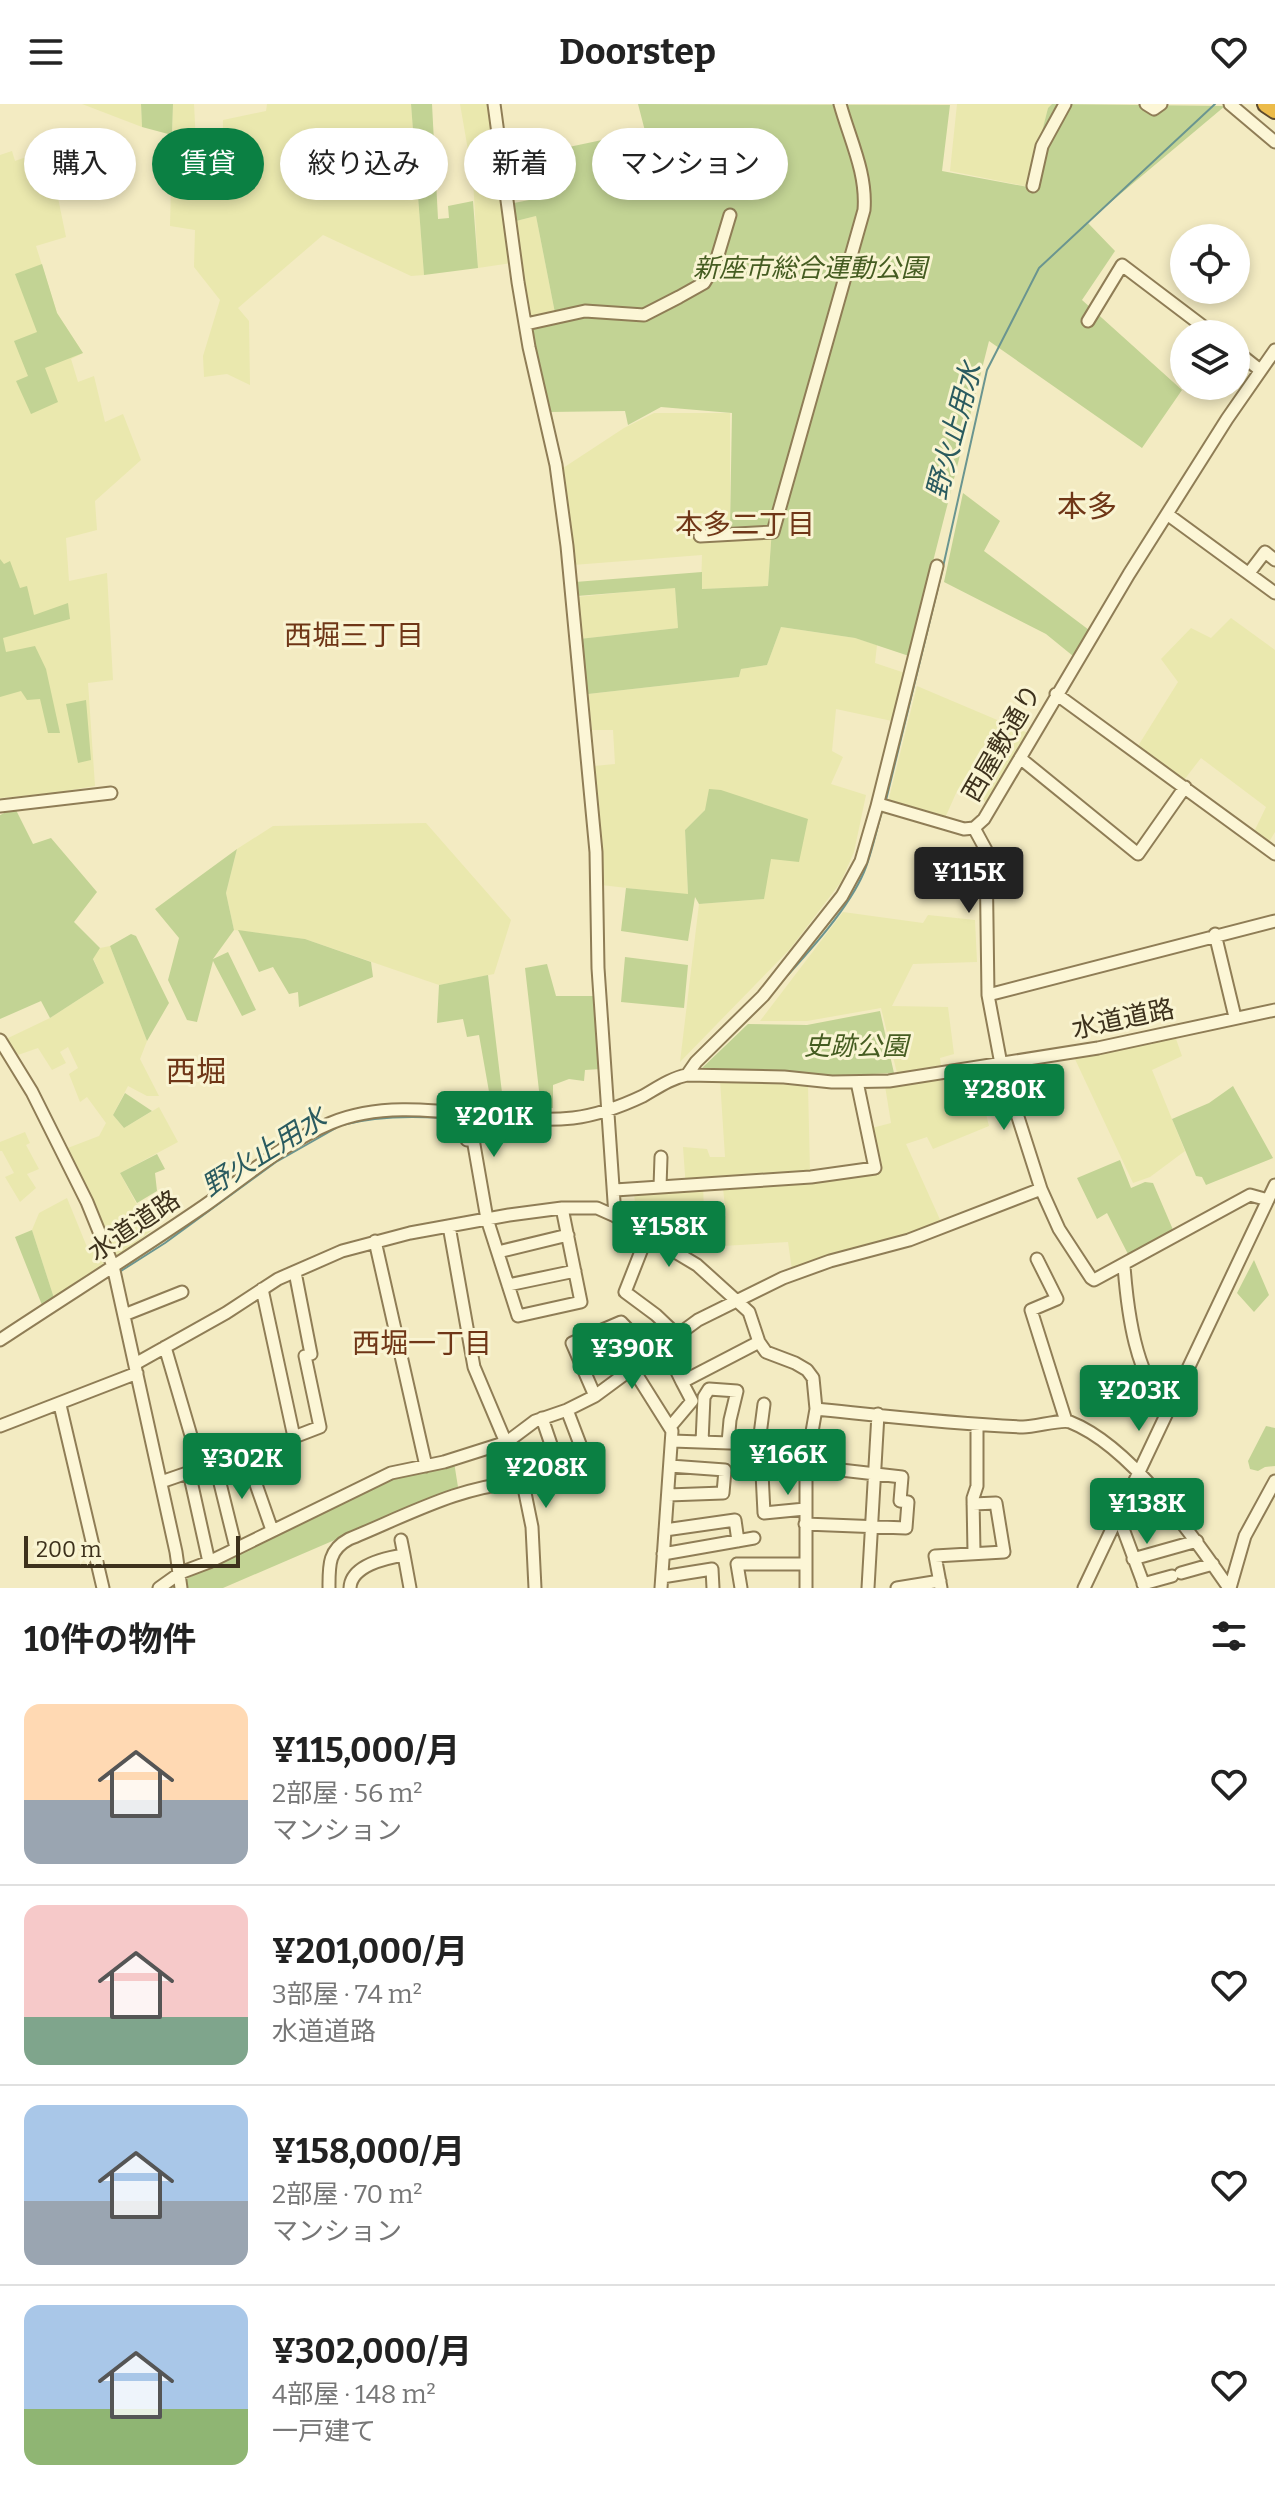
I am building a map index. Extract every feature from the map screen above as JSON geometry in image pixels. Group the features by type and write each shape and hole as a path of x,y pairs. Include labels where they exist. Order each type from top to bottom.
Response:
{"highway":[{"path":"1266,104 1275,110"}],"street":[{"path":"494,104 526,324 556,465 583,701 596,852 598,968 615,1216"},
{"path":"700,536 773,532 864,210 866,190 861,167 840,104"},
{"path":"1033,186 1042,146 1065,104"},
{"path":"1146,104 1154,109 1161,104"},
{"path":"1230,104 1275,142"},
{"path":"526,324 585,311 644,315 679,297 704,283 715,265 730,215"},
{"path":"1088,321 1122,265 1195,320"},
{"name":"西屋敷通り","path":"877,806 964,829 974,828 984,819 1056,694 1167,514 1275,350"},
{"path":"1250,362 1260,370"},
{"path":"1167,514 1273,588"},
{"path":"1249,573 1265,552 1275,560"},
{"path":"687,1075 696,1062 763,996 842,896 861,861 937,566"},
{"path":"1056,694 1275,854"},
{"path":"1020,758 1138,854 1185,787"},
{"path":"0,806 111,793"},
{"path":"974,828 986,850 988,995 1001,1064 1041,1189 1059,1229 1091,1278 1094,1280 1124,1266 1250,1195 1268,1200"},
{"path":"988,995 1275,921"},
{"path":"1215,934 1235,1017"},
{"name":"水道道路","path":"0,1340 289,1147 330,1123 348,1117 421,1111 565,1118 608,1109 687,1075 889,1081 1098,1048 1275,1010"},
{"path":"0,1040 32,1092 87,1202 113,1266 181,1588"},
{"path":"615,1190 811,1177 875,1168 857,1082"},
{"path":"467,1140 473,1139 487,1219 518,1316 581,1302 562,1208"},
{"path":"660,1187 661,1157"},
{"path":"1084,1588 1275,1185"},
{"path":"159,1588 180,1573 209,1562 391,1473 507,1442 542,1418 595,1396 698,1320 783,1278 830,1261 909,1240 1041,1189"},
{"path":"0,1426 60,1405 136,1368 262,1289 342,1251 375,1241 487,1219 562,1208 597,1208 697,1265 749,1312 759,1342 766,1352 795,1363 813,1378 816,1409 806,1460 806,1588"},
{"path":"449,1226 474,1367 523,1483 532,1527 535,1588"},
{"path":"498,1252 568,1235"},
{"path":"647,1236 625,1292 676,1334"},
{"path":"375,1241 426,1466"},
{"path":"1037,1259 1057,1299 1031,1310 1066,1421"},
{"path":"1124,1266 1128,1309 1145,1374 1163,1402 1171,1407"},
{"path":"508,1285 575,1271"},
{"path":"262,1289 294,1437 320,1427 305,1356 311,1354 295,1272"},
{"path":"124,1315 182,1292"},
{"path":"595,1396 572,1343 621,1322 651,1353"},
{"path":"682,1382 759,1342"},
{"path":"663,1343 692,1401 670,1427"},
{"path":"165,1347 192,1439"},
{"path":"633,1369 670,1427 672,1441 662,1582 712,1569 713,1588"},
{"path":"702,1442 704,1397 709,1389 737,1391 728,1443"},
{"path":"764,1404 760,1448 764,1513 805,1509"},
{"path":"60,1405 103,1588"},
{"path":"816,1409 977,1425 1037,1427 1066,1421 1086,1430 1139,1473 1197,1541 1229,1588"},
{"path":"567,1410 583,1452"},
{"path":"868,1588 878,1414"},
{"path":"542,1418 558,1465"},
{"path":"974,1552 977,1425"},
{"path":"672,1441 728,1443 760,1448 806,1460 902,1477 900,1501 908,1502 906,1528 805,1524"},
{"path":"161,1482 245,1453 272,1530"},
{"path":"215,1463 236,1548"},
{"path":"668,1495 723,1493 725,1470 670,1466"},
{"path":"189,1472 209,1562"},
{"path":"1229,1588 1245,1536 1275,1481"},
{"path":"329,1588 329,1565 332,1553 339,1544 466,1492 523,1483"},
{"path":"897,1588 940,1585 935,1556 1004,1552 996,1503 973,1504"},
{"path":"1119,1518 1144,1586 1213,1564"},
{"path":"665,1530 735,1520 738,1541"},
{"path":"663,1554 754,1538"},
{"path":"401,1540 410,1588"},
{"path":"1133,1559 1197,1541"},
{"path":"350,1588 351,1578 358,1570 404,1555"},
{"path":"741,1588 737,1564 805,1564"}],"shaded area":[{"path":"82,104 141,104 142,127"},
{"path":"173,104 194,104 195,128 172,128"},
{"path":"267,104 411,104 413,128 280,128 280,200 418,200 424,275 411,276 323,235 238,308 249,321 250,385 227,374 204,377 203,356 220,300 194,267 195,230 170,226 171,200 264,200 264,128 223,128 223,120 266,111"},
{"path":"460,104 489,104 492,128 464,128"},
{"path":"957,104 1052,104 1048,108 1029,187 950,171"},
{"path":"12,151 15,161 24,158 24,200 58,200 66,237 36,246 57,313 83,353 71,359 78,382 94,376 105,422 123,414 141,460 95,501 97,530 66,538 69,581 107,573 113,680 88,683 95,786 0,798 0,155"},
{"path":"474,200 502,200 511,263 478,268"},
{"path":"536,216 555,313 530,320 516,221"},
{"path":"654,413 730,413 730,527 772,527 768,587 701,589 702,555 573,565 560,470 624,428"},
{"path":"675,587 678,628 579,639 577,597"},
{"path":"1231,618 1275,650 1275,832 1269,842 1253,834 1266,807 1201,758 1184,780 1138,746 1178,682 1161,659 1191,628 1211,638"},
{"path":"781,627 855,638 877,645 875,663 905,673 892,721 836,709 832,751 843,757 831,784 866,795 854,852 841,882 790,949 680,1062 699,904 763,899 705,810 685,830 688,895 601,885 594,766 615,764 613,730 592,730 588,694 739,677 741,669 767,665"},
{"path":"917,686 1028,733 988,803 957,791 945,818 888,802"},
{"path":"426,823 511,920 494,974 439,985 305,939 234,930 226,893 237,849 273,826"},
{"path":"843,912 923,923 928,915 975,920 977,962 913,964 892,1006 948,1007 954,1054 940,1058 941,1065 897,1073 881,1008 807,1021 760,1021"},
{"path":"110,946 147,1041 140,1059 159,1096 147,1096 128,1086 113,1115 124,1128 159,1107 178,1142 120,1173 151,1231 114,1259 65,1149 99,1136 106,1123 87,1097 80,1102 69,1074 78,1068 68,1047 60,1052 66,1063 52,1070 38,1048 18,1055 6,1039 50,1018 104,983 93,958 100,948"},
{"path":"1175,1036 1182,1056 1152,1070 1185,1151 1150,1177 1133,1183 1074,1057"},
{"path":"976,1073 989,1126 933,1149 927,1137 906,1144 942,1224 909,1238 792,1270 788,1242 707,1247 708,1219 726,1216 722,1179 703,1182 704,1215 681,1218 682,1253 637,1223 634,1193 686,1189 683,1147 707,1149 710,1157 725,1157 720,1080 776,1080 808,1085 810,1172 813,1181 880,1172 872,1128 891,1123 885,1086"},
{"path":"25,1132 30,1143 26,1145 39,1169 27,1174 36,1188 20,1202 5,1177 14,1173 0,1151 0,1142"},
{"path":"67,1198 87,1247 99,1238 109,1264 54,1298 32,1230 39,1213"}],"green space":[{"path":"141,104 173,104 172,128 142,127"},
{"path":"411,104 432,104 433,128 413,128"},
{"name":"新座市総合運動公園","path":"638,104 950,105 942,171 1028,187 1048,108 1052,104 1225,106 1087,222 1115,251 1082,300 1170,379 1170,400 1175,400 1142,448 989,341 909,656 855,638 781,627 767,665 741,669 739,677 588,694 579,639 678,628 675,588 577,596 575,582 702,572 702,589 768,586 772,528 730,527 732,413 661,407 628,425 625,411 549,412 530,320 555,313 536,216 516,221 514,203 576,200 576,145 592,142 592,200 788,200 788,128 644,128"},
{"path":"418,200 437,200 438,219 449,218 448,206 473,201 478,268 424,275"},
{"path":"42,264 57,313 83,353 45,368 58,402 31,414 16,381 28,376 14,341 37,332 15,274"},
{"path":"963,493 1000,521 984,551 1089,630 1073,656 1046,634 944,582"},
{"path":"0,559 4,564 10,561 20,588 27,586 34,615 68,603 70,619 3,638 6,652 35,646 46,669 60,733 48,733 40,699 27,700 21,691 0,697"},
{"path":"86,700 91,760 78,763 66,704"},
{"path":"709,789 721,790 808,819 799,862 771,859 764,899 699,904 695,897 688,941 621,931 626,888 688,894 685,830 705,810"},
{"path":"15,808 33,844 51,838 97,892 74,922 100,948 93,959 104,983 50,1018 41,1001 0,1019 0,815"},
{"path":"237,849 226,893 234,930 213,959 228,952 256,1010 242,1016 213,961 197,1022 187,1020 168,980 179,938 155,909"},
{"path":"238,930 305,939 371,962 373,977 299,1007 298,992 289,994 273,967 259,972"},
{"path":"131,934 136,936 169,1003 147,1041 110,946"},
{"path":"625,957 688,965 684,1008 621,1002"},
{"path":"547,964 556,996 595,996 601,1069 585,1070 584,1081 569,1079 553,1085 553,1108 541,1108 525,968"},
{"path":"488,975 503,1101 491,1103 479,1035 467,1037 463,1019 437,1023 439,985"},
{"name":"史跡公園","path":"880,1011 894,1073 828,1076 701,1069 748,1024 807,1025"},
{"path":"1233,1086 1273,1158 1206,1185 1202,1177 1196,1176 1172,1119 1209,1103"},
{"path":"125,1093 152,1111 124,1128 113,1115"},
{"path":"157,1154 165,1169 155,1173 157,1191 137,1203 120,1173"},
{"path":"1120,1160 1131,1188 1145,1182 1153,1183 1174,1232 1130,1258 1107,1213 1097,1219 1077,1178"},
{"path":"32,1230 54,1298 42,1305 15,1237"},
{"path":"1254,1260 1269,1295 1254,1312 1237,1293"},
{"path":"1266,1426 1275,1428 1275,1466 1258,1471 1250,1469 1248,1461"},
{"path":"454,1462 458,1487 223,1588 169,1588 322,1508 391,1476"}],"waterway":[{"name":"野火止用水","path":"886,800 987,370 1039,268 1215,104"},
{"name":"野火止用水","path":"777,987 825,932 857,887 882,811"},
{"name":"野火止用水","path":"342,1125 416,1117 542,1125"},
{"name":"野火止用水","path":"121,1271 165,1243 276,1162 336,1128"}],"district":[{"name":"本多","path":"1087,507"},
{"name":"本多二丁目","path":"745,524"},
{"name":"西堀三丁目","path":"354,635"},
{"name":"西堀","path":"196,1072"},
{"name":"西堀一丁目","path":"422,1343"}]}
